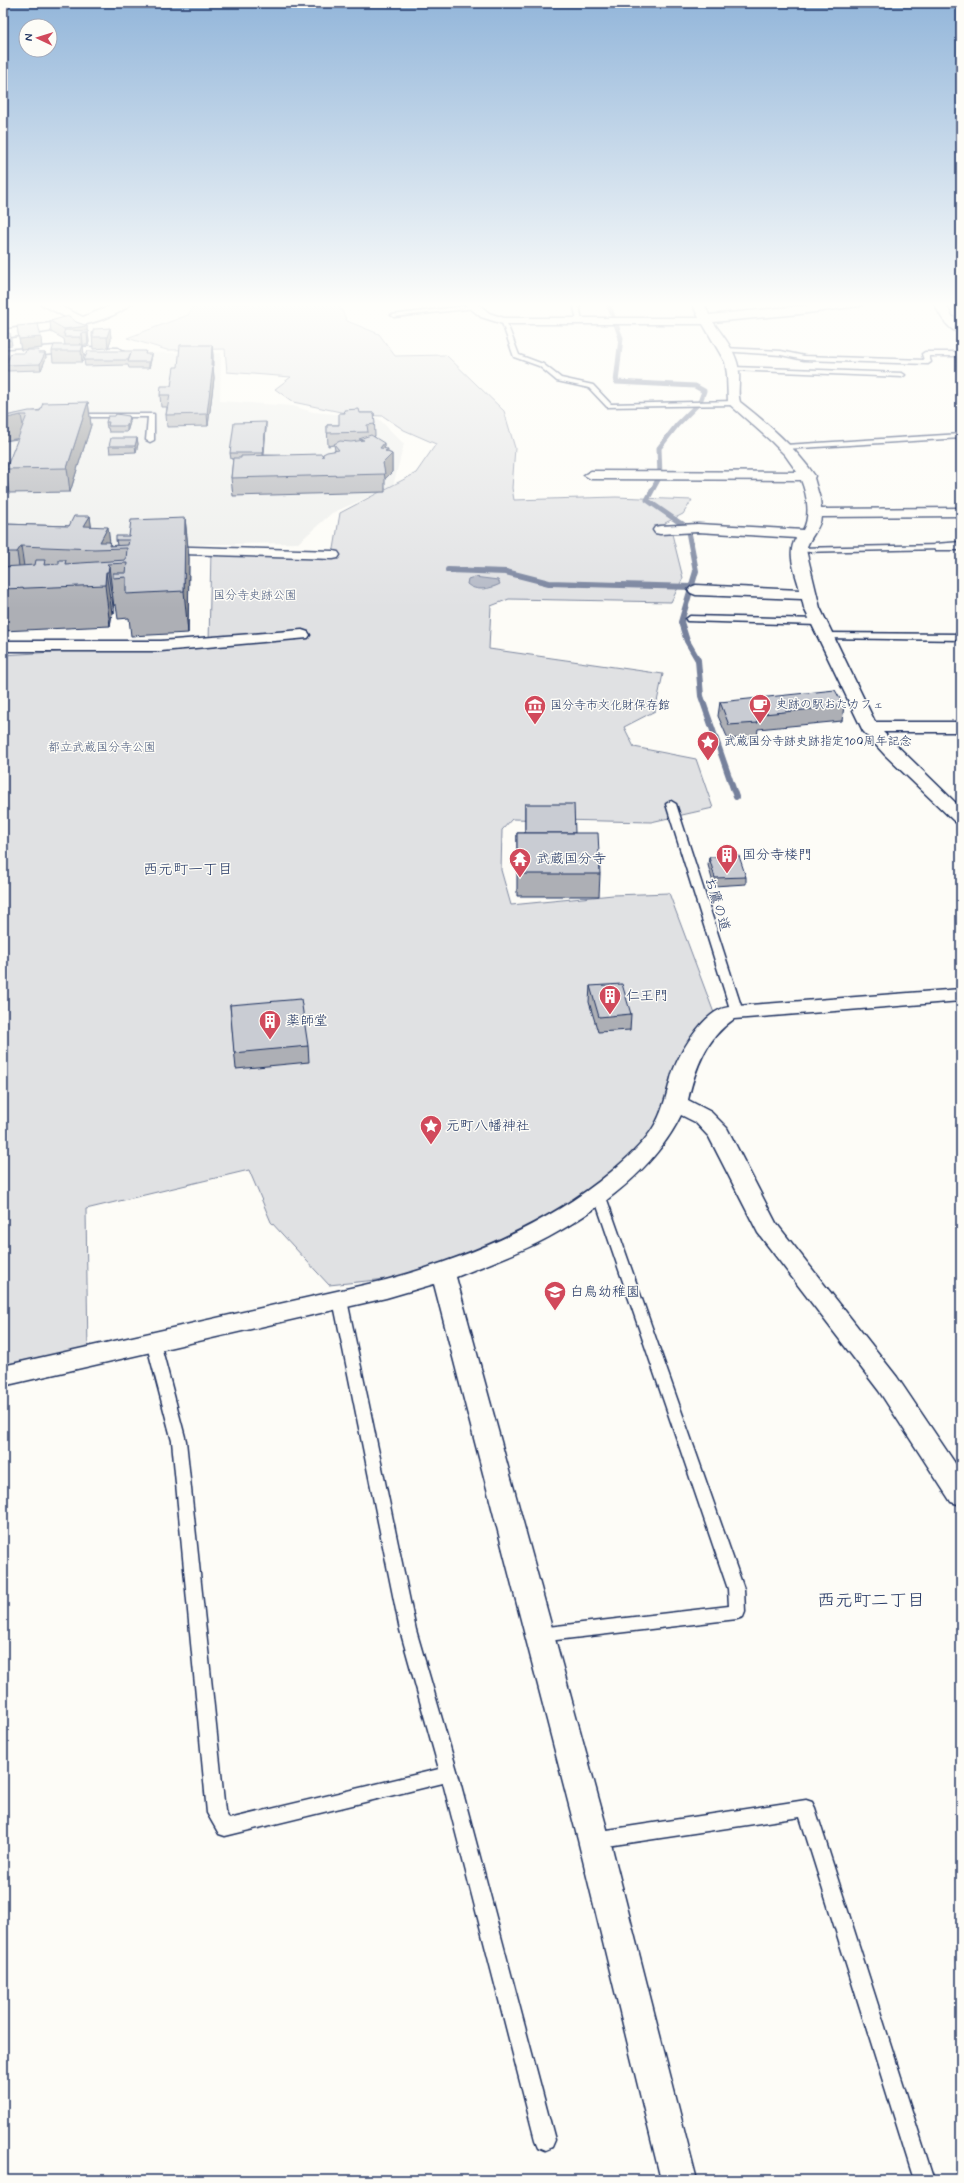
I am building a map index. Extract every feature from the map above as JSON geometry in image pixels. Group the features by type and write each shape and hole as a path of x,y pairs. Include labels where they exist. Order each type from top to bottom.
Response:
{"street":[{"path":"735,405 785,447 800,462 808,476 814,501 814,513 812,527 801,539 798,550 809,595 824,636 870,727 891,752 961,818"},
{"path":"591,475 808,476"},
{"path":"814,513 961,512"},
{"path":"660,530 691,528 806,534"},
{"path":"940,547 961,546"},
{"path":"142,550 211,550 333,555"},
{"path":"696,590 809,595"},
{"path":"3,646 161,646 302,635"},
{"path":"870,727 961,727"},
{"path":"3,1376 340,1300 443,1273 540,1232 599,1194 637,1162 661,1134 676,1104 682,1076 695,1048 717,1021 727,1014 961,995"},
{"path":"676,1104 703,1117 719,1133 766,1227 888,1384 961,1494"},
{"path":"443,1273 594,1840 679,2180"}],"lane":[{"path":"608,405 709,405"},
{"path":"66,416 152,415 150,440"},
{"path":"785,447 961,436"},
{"path":"798,550 940,547"},
{"path":"690,619 818,622"},
{"path":"824,636 913,638 961,637"},
{"name":"お鷹の道","path":"671,804 737,1012"},
{"path":"539,1635 737,1612 736,1589 599,1194"},
{"path":"340,1300 408,1630 449,1774 545,2140"},
{"path":"153,1342 179,1441 216,1813 226,1828 449,1774"},
{"path":"594,1840 806,1808 924,2180"}],"shaded area":[{"path":"3,405 293,406 313,412 378,418 404,444 393,486 332,513 298,543 3,547"},
{"path":"474,577 498,580 500,584 483,589 471,587 467,584 468,579"}],"green space":[{"path":"307,405 498,405 504,411 515,448 512,488 514,500 616,497 692,500 683,514 665,523 671,530 683,578 671,602 509,599 491,606 489,649 663,674 655,711 624,727 634,747 696,759 713,808 651,822 512,819 502,830 501,870 511,905 613,895 669,893 717,1021 676,1103 599,1194 443,1273 329,1285 271,1222 249,1170 86,1209 88,1356 3,1376 3,655 209,643 211,550 333,555 340,513 416,473 436,444 404,430 383,416 355,415"}],"building":[{"path":"42,405 87,405 67,468 6,469 27,415 3,419 3,416 29,411 40,411"},
{"path":"168,405 208,405 207,414 166,415"},
{"path":"359,409 360,413 374,413 375,424 367,425 368,432 327,433 327,425 339,425 339,413 345,413 344,410"},
{"path":"116,414 129,416 127,426 108,426 109,422 106,422 108,416 115,416"},
{"path":"266,422 263,453 230,453 234,423"},
{"path":"371,435 384,443 380,448 388,449 385,451 392,454 383,463 385,474 231,478 233,458 241,458 241,456 322,454 323,457 323,454 327,452 339,450 334,444 340,441 351,442 364,440 359,439"},
{"path":"111,438 137,438 135,446 109,446"},
{"path":"74,516 90,516 84,526 108,527 100,542 110,542 109,546 128,545 129,540 116,540 116,536 129,536 131,520 185,518 184,591 126,594 126,577 113,578 113,573 126,573 127,563 107,564 109,566 108,572 106,572 105,585 3,589 3,567 35,565 36,560 45,560 44,565 59,564 59,560 66,560 65,564 126,560 127,548 94,549 21,546 17,552 6,552 8,550 3,550 3,524 69,526"},
{"path":"835,690 844,706 754,715 758,723 729,725 720,702"},
{"path":"525,804 574,804 575,833 525,833"},
{"path":"517,833 598,833 600,874 517,874"},
{"path":"739,856 746,877 715,878 709,857"},
{"path":"622,984 631,1014 599,1017 590,986"},
{"name":"薬師堂","path":"301,999 308,1046 234,1053 230,1005"}],"waterway":[{"path":"683,525 647,500 660,476 659,448 677,425 697,405"},
{"path":"682,524 688,529 696,571 691,587"},
{"path":"448,570 506,572 549,583 691,587"},
{"path":"691,587 681,622 687,641 698,660 701,696 736,797"}],"place":[{"name":"史跡の駅おたカフェ","path":"760,724"},
{"name":"国分寺市文化財保存館","path":"535,726"},
{"name":"武蔵国分寺跡史跡指定100周年記念","path":"708,762"},
{"name":"国分寺楼門","path":"727,874"},
{"name":"武蔵国分寺","path":"520,878"},
{"name":"仁王門","path":"610,1016"},
{"name":"薬師堂","path":"270,1040"},
{"name":"元町八幡神社","path":"431,1146"},
{"name":"白鳥幼稚園","path":"555,1312"}],"district":[{"name":"西元町一丁目","path":"188,870"},
{"name":"西元町二丁目","path":"871,1601"}],"park label":[{"name":"国分寺史跡公園","path":"255,596"},
{"name":"都立武蔵国分寺公園","path":"102,748"}]}
